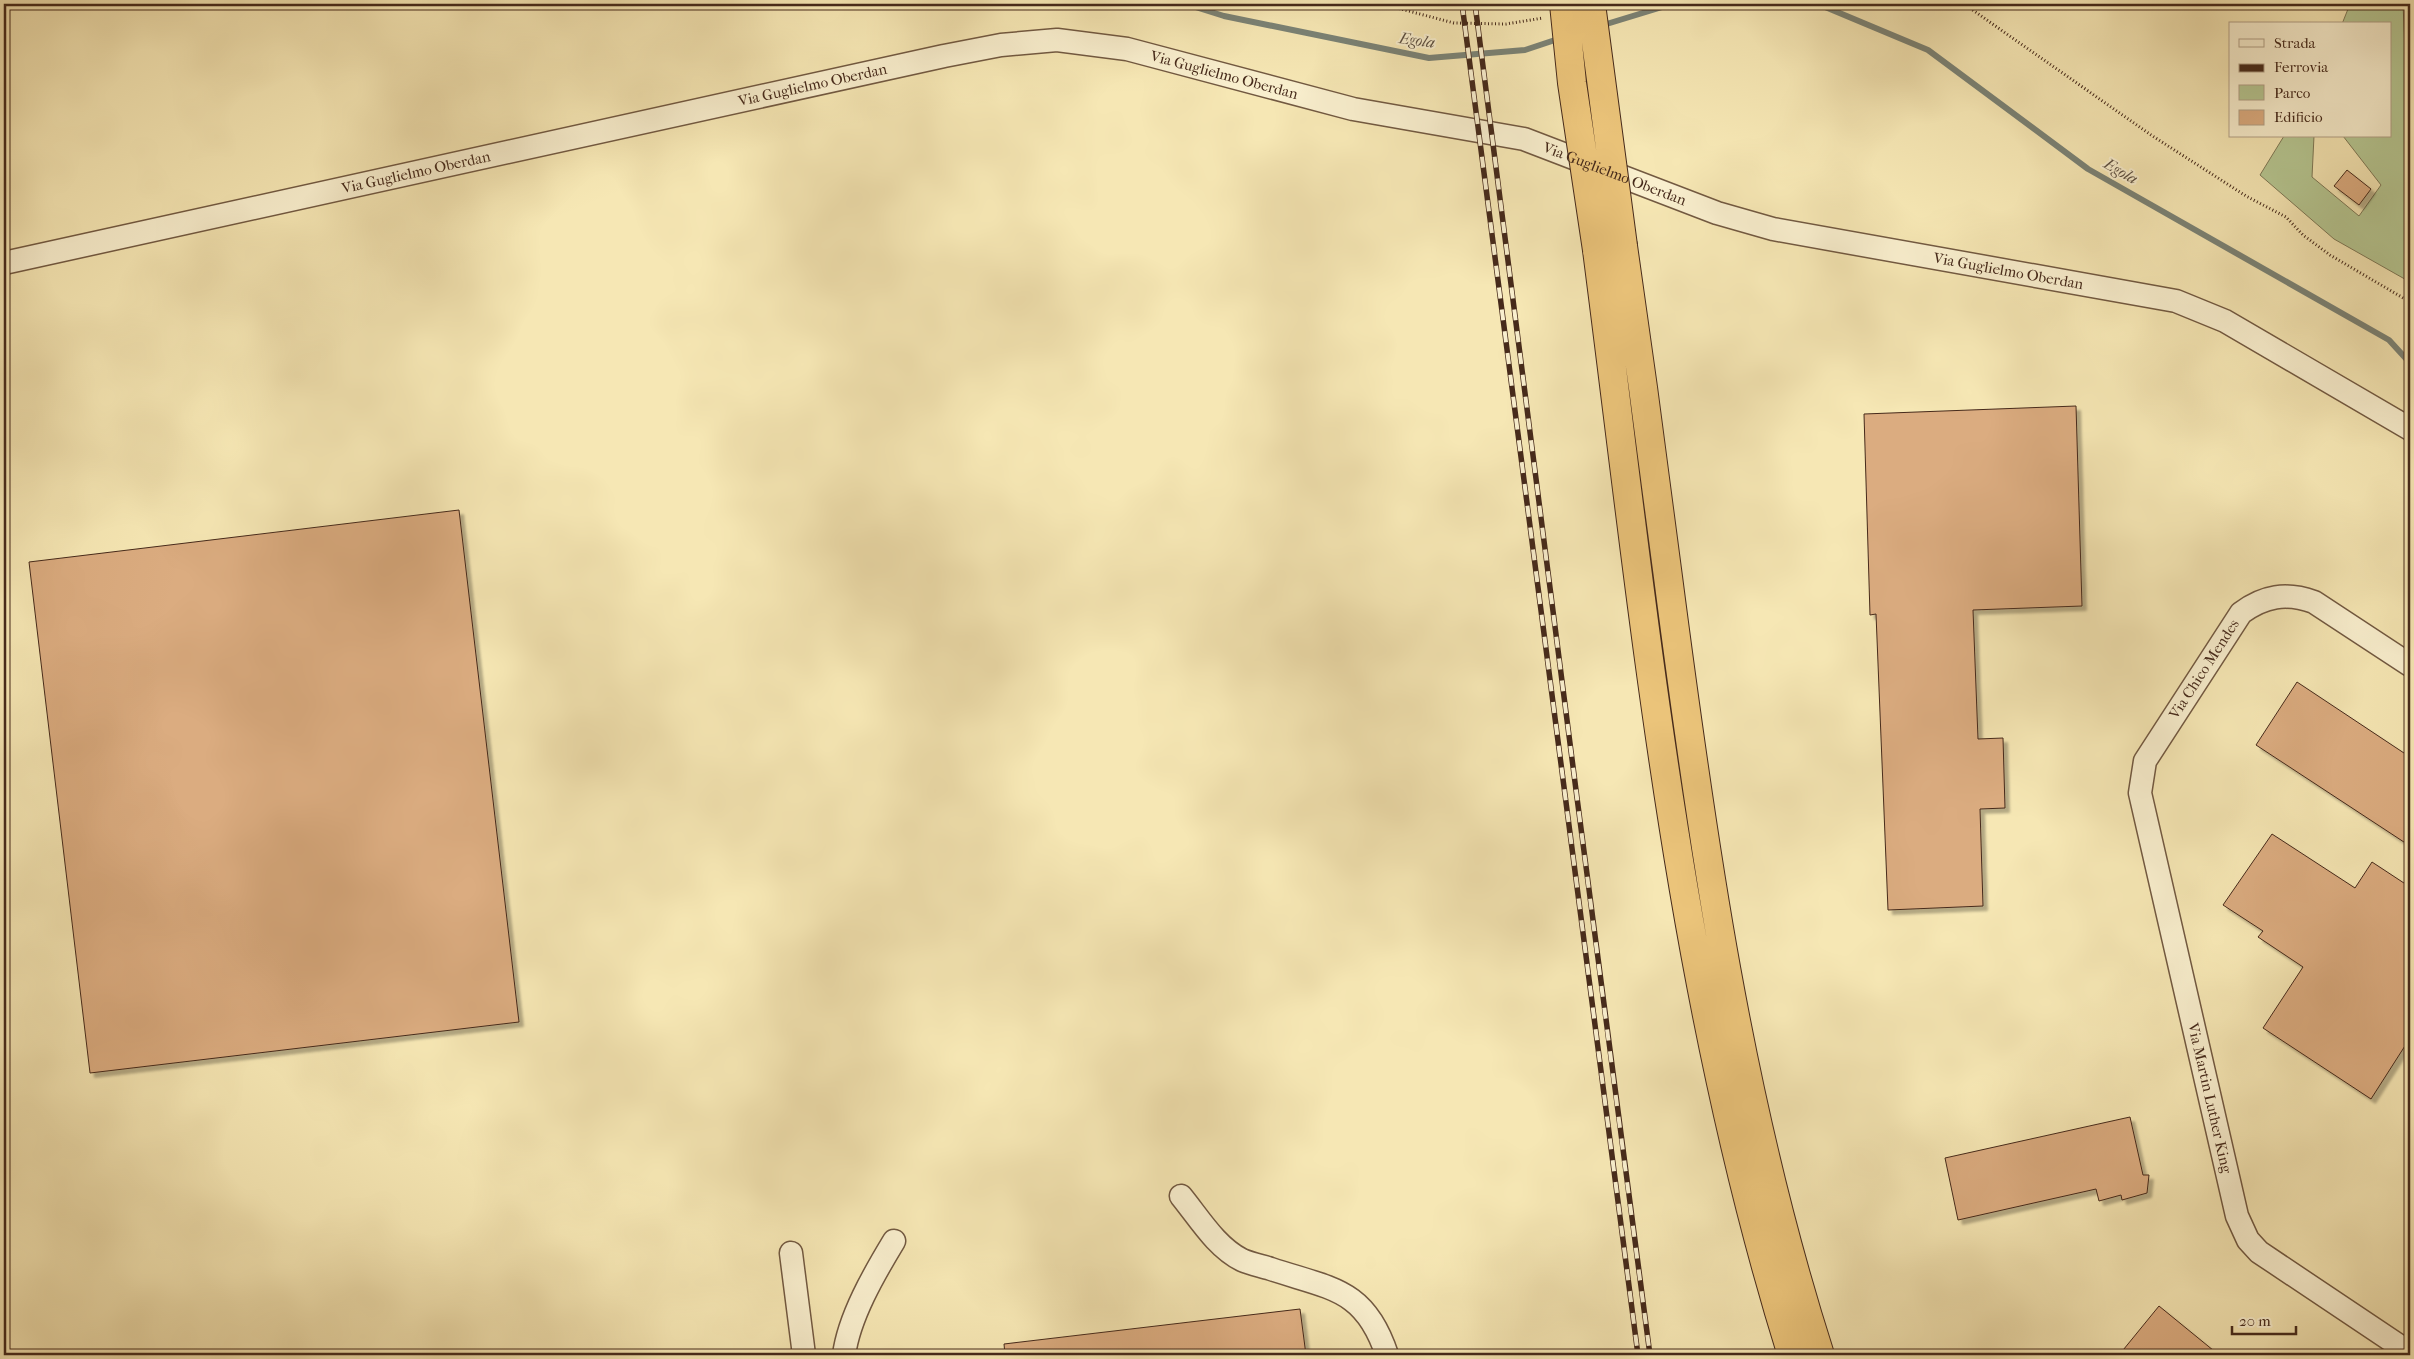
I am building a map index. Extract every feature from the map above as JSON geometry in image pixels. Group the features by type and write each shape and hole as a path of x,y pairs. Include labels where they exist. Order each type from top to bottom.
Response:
{"highway":[{"path":"1591,4 1700,820 1725,968 1761,1136 1804,1304 1820,1355"},
{"path":"1555,10 1572,83 1597,250 1655,700 1701,987 1731,1126 1758,1236 1792,1355"}],"street":[{"name":"Via Guglielmo Oberdan","path":"4,263 944,56 1001,45 1057,40 1127,49 1354,109 1524,139 1717,213 1773,229 2176,301 2225,321 2410,429"},
{"name":"Via Chico Mendes","path":"2145,762 2240,613 2255,602 2277,596 2298,596 2314,602 2410,665"},
{"name":"Via Martin Luther King","path":"2145,762 2140,793 2143,808 2237,1216 2248,1240 2259,1252 2410,1353"},
{"path":"1181,1196 1217,1240 1242,1260 1343,1293 1361,1306 1380,1334 1387,1355"},
{"path":"844,1355 846,1343 867,1289 894,1241"},
{"path":"791,1253 804,1355"}],"path":[{"path":"1382,4 1454,24 1506,24 1538,20 1555,10"},
{"path":"1964,4 2150,135 2246,196 2286,217 2303,235 2330,255 2410,302"}],"green space":[{"path":"2350,4 2403,4 2410,161 2410,282 2334,239 2260,175 2283,138 2314,138 2312,177 2359,216 2381,185 2345,138 2392,138 2392,22 2343,22"}],"building":[{"path":"2347,170 2371,189 2359,205 2334,186"},
{"path":"2076,406 2082,606 1973,610 1978,739 2003,738 2005,808 1980,809 1983,906 1888,910 1876,614 1870,615 1864,414"},
{"path":"459,510 519,1022 90,1073 29,562"},
{"path":"2297,682 2410,757 2410,846 2256,745"},
{"path":"2272,834 2355,888 2372,862 2410,887 2410,1038 2371,1099 2263,1028 2303,967 2258,937 2263,931 2223,905"},
{"path":"2130,1117 2143,1175 2149,1175 2147,1193 2122,1200 2121,1195 2099,1201 2096,1189 1958,1220 1945,1158"},
{"path":"2159,1306 2219,1355 2119,1355"},
{"path":"1300,1309 1306,1355 1005,1355 1004,1344"}],"waterway":[{"name":"Egola","path":"1186,4 1224,16 1429,58 1525,50 1561,38"},
{"name":"Egola","path":"1600,26 1672,4"},
{"name":"Egola","path":"1818,4 1928,50 2088,169 2389,340 2410,363"}],"railway":[{"path":"1462,4 1638,1355"},
{"path":"1475,4 1650,1355"}]}
